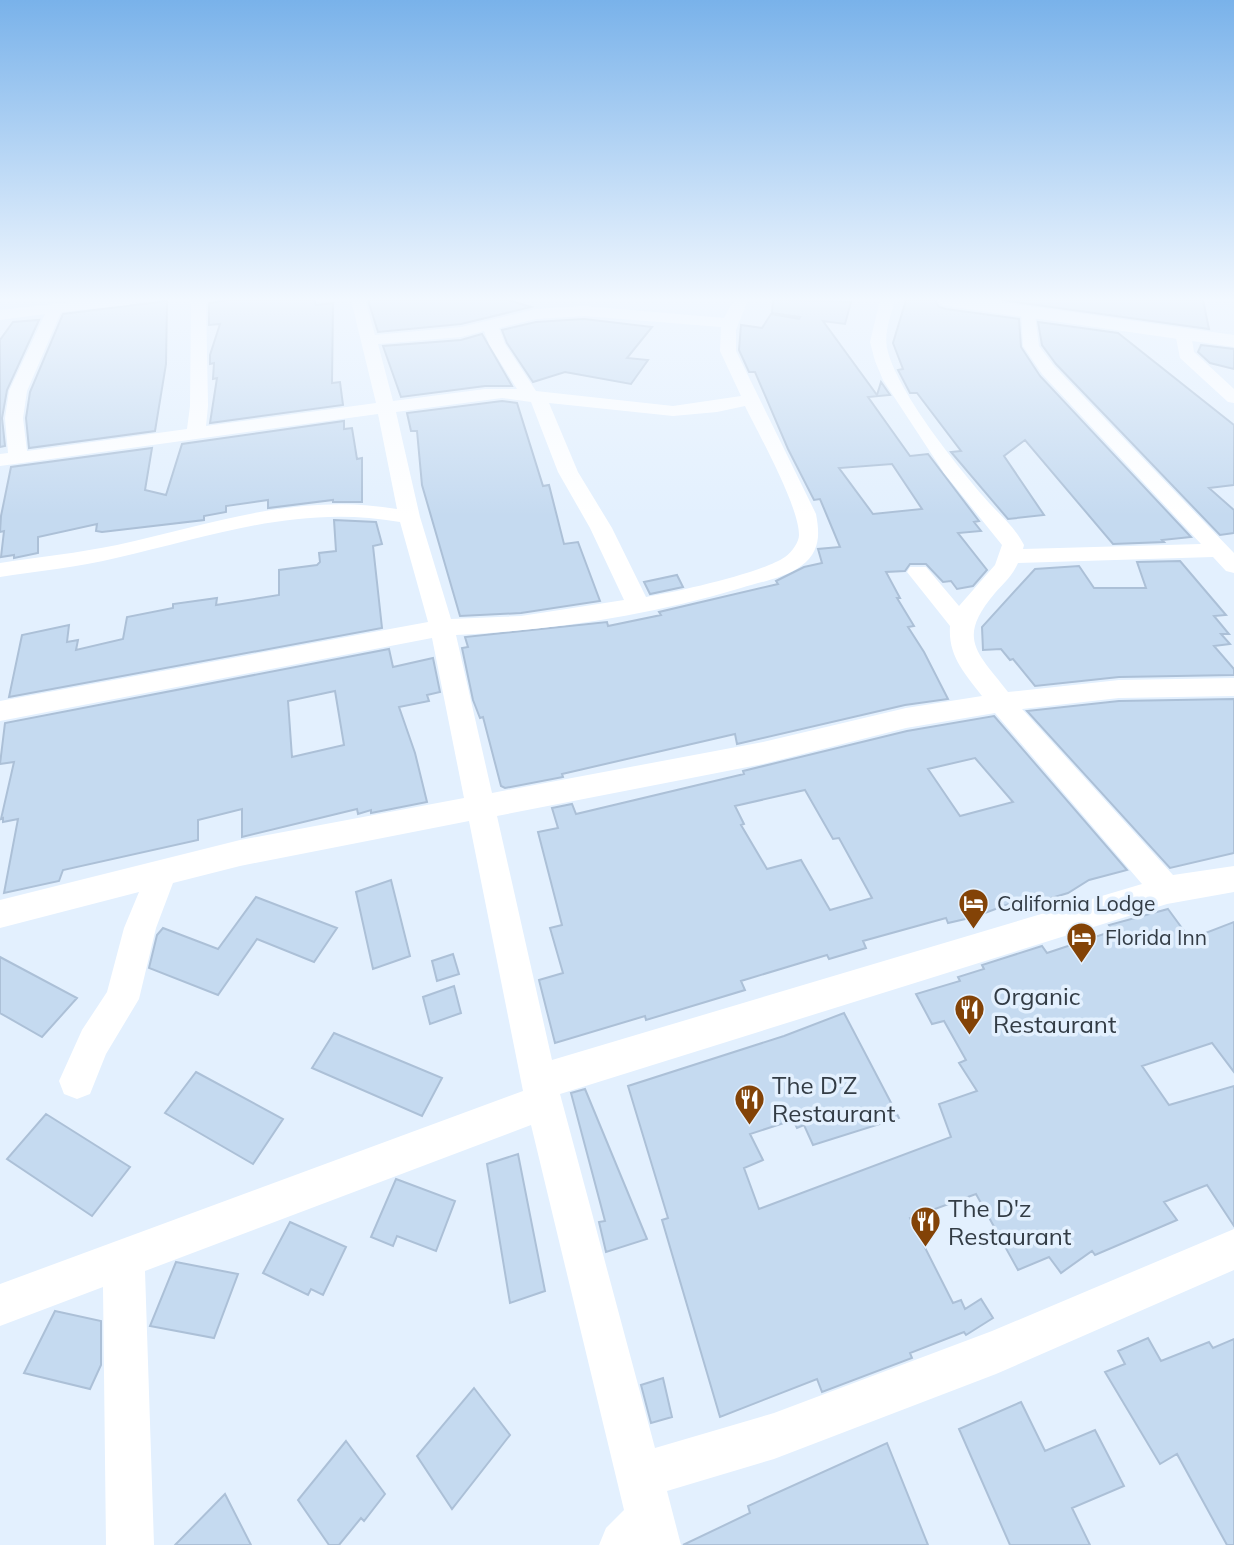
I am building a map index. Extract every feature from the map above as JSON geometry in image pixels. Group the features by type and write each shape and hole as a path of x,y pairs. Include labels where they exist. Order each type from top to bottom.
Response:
{"street":[{"path":"29,372 18,391 9,458 494,393 673,411 717,407 752,400"},
{"path":"196,431 200,406 199,372"},
{"path":"377,372 409,517 442,628 542,1092 643,1521 774,1436 996,1352 1234,1249"},
{"path":"517,372 535,397 568,472 601,528 639,606"},
{"path":"0,711 442,628 520,624 639,606 712,589 770,572 793,562 803,552 810,537 806,513 738,372"},
{"path":"888,372 976,502 1008,534 1013,545 1005,567 969,608 962,625 961,643 966,655 1000,701 1167,890"},
{"path":"1050,372 1068,394 1234,566"},
{"path":"1206,372 1234,398"},
{"path":"0,570 98,555 293,510 357,507 409,517"},
{"path":"1011,556 1218,550"},
{"path":"918,572 962,625"},
{"path":"0,914 240,853 763,752 906,718 1000,701 1119,689 1234,687"},
{"path":"77,1081 94,1042 122,999 140,928 162,873"},
{"path":"0,1305 542,1092 1167,890 1234,879"},
{"path":"124,1258 130,1545"}],"building":[{"path":"0,372 15,372 7,390 2,418 5,446 0,447"},
{"path":"38,372 165,372 155,431 29,448 26,418 30,392"},
{"path":"213,372 332,372 332,383 340,382 343,405 210,423 217,378 213,379"},
{"path":"392,372 504,372 512,386 485,386 401,397"},
{"path":"526,372 565,372 533,382"},
{"path":"566,372 639,372 631,384"},
{"path":"755,372 860,372 877,395 881,382 890,395 868,397 910,456 928,454 979,521 974,522 981,531 958,533 987,570 973,586 957,589 951,581 943,582 926,564 910,564 905,571 886,572 900,598 897,598 914,626 908,627 948,699 905,705 737,744 735,734 562,774 563,777 505,788 501,786 483,717 480,718 473,700 462,648 468,647 465,637 607,622 608,626 778,584 776,581 804,567 822,563 818,549 840,547 820,499 814,500 788,449","holes":["892,464 922,509 873,514 839,468"]},
{"path":"899,372 1037,372 1191,537 1162,540 1164,542 1113,544 1025,440 1004,456 1044,515 1008,519 951,452 961,451 917,393 910,393"},
{"path":"1064,372 1167,372 1234,425 1234,485 1209,488 1234,510 1234,533 1220,535"},
{"path":"502,401 517,403 543,486 549,485 564,544 578,542 600,601 521,613 460,616 422,485 417,431 411,431 407,413"},
{"path":"344,421 344,429 352,428 357,459 362,458 362,502 333,500 268,508 268,500 226,506 226,512 204,516 204,520 102,532 96,531 97,524 38,537 38,553 14,558 14,555 1,557 4,531 0,532 1,516 11,467 152,448 145,490 166,495 182,444"},
{"path":"334,520 376,522 382,544 373,546 382,628 9,697 22,635 69,625 67,642 78,640 76,650 123,639 127,617 173,608 173,604 217,598 216,605 279,595 279,570 317,565 320,562 319,553 336,551"},
{"path":"1180,561 1226,615 1214,616 1229,634 1221,634 1230,644 1214,646 1234,669 1234,675 1119,677 1035,686 1001,649 983,650 982,627 1035,569 1079,566 1094,588 1146,588 1137,562"},
{"path":"677,575 683,587 650,594 644,582"},
{"path":"389,649 393,667 433,658 440,692 427,695 429,701 399,707 415,753 427,802 371,813 371,810 358,814 357,809 242,837 242,809 198,820 198,840 63,870 59,881 4,893 18,819 3,822 3,818 1,819 14,762 0,764 5,723","holes":["335,691 344,745 292,757 288,701"]},
{"path":"1234,699 1234,853 1170,868 1027,711 1119,701"},
{"path":"994,716 1127,870 1089,880 1068,893 1021,907 1017,901 974,917 948,923 946,918 863,941 866,948 829,959 827,955 741,981 745,990 646,1020 645,1016 555,1043 539,980 563,973 550,928 562,925 538,832 558,828 552,808 572,804 576,814 907,731","holes":["975,758 1013,802 960,816 928,769","805,790 833,839 839,838 872,898 830,910 801,860 767,869 741,825 744,824 735,806"]},
{"path":"391,880 410,956 373,969 356,892"},
{"path":"256,897 337,928 314,962 257,939 218,995 149,968 157,935 163,928 218,949"},
{"path":"1168,909 1190,939 1234,922 1234,1072 1212,1043 1142,1066 1169,1105 1234,1086 1234,1226 1207,1185 1164,1202 1177,1220 1095,1255 1092,1251 1061,1273 1049,1257 1018,1270 976,1194 910,1218 953,1303 961,1300 965,1309 981,1299 993,1318 966,1335 964,1332 910,1353 912,1358 822,1392 817,1379 720,1417 662,1220 668,1218 628,1086 784,1036 844,1013 899,1118 813,1145 804,1125 797,1128 793,1120 750,1134 763,1160 744,1168 759,1209 951,1137 939,1104 977,1091 959,1063 966,1060 944,1021 932,1024 916,994 960,981 958,977 984,969 982,965 1042,946 1047,953 1113,931 1109,925"},
{"path":"453,954 459,974 437,981 432,961"},
{"path":"0,957 77,998 42,1037 0,1013"},
{"path":"454,986 461,1013 430,1024 423,997"},
{"path":"334,1033 442,1078 422,1116 312,1068"},
{"path":"196,1072 283,1119 253,1164 165,1113"},
{"path":"585,1089 647,1239 606,1252 599,1222 605,1221 571,1093"},
{"path":"46,1114 130,1167 92,1216 7,1159"},
{"path":"518,1154 545,1291 510,1303 487,1164"},
{"path":"396,1179 455,1201 436,1251 397,1236 393,1246 371,1237"},
{"path":"290,1222 346,1247 323,1295 311,1289 308,1295 263,1273"},
{"path":"176,1262 238,1274 214,1338 150,1326"},
{"path":"55,1311 101,1321 101,1365 90,1389 24,1373"},
{"path":"1148,1338 1161,1361 1209,1342 1213,1348 1234,1339 1234,1545 1227,1545 1177,1454 1160,1464 1105,1372 1125,1364 1118,1351"},
{"path":"663,1378 672,1417 651,1423 641,1385"},
{"path":"474,1388 510,1435 452,1509 417,1456"},
{"path":"1021,1402 1045,1451 1095,1430 1124,1486 1072,1508 1090,1545 1010,1545 959,1429"},
{"path":"346,1441 385,1494 364,1521 361,1518 339,1545 329,1545 298,1500"},
{"path":"887,1443 928,1545 683,1545 750,1513 748,1506"},
{"path":"225,1494 251,1545 175,1545"}],"place":[{"name":"California Lodge","path":"974,930"},
{"name":"Florida Inn","path":"1082,964"},
{"name":"Organic Restaurant","path":"970,1037"},
{"name":"The D'Z Restaurant","path":"749,1126"},
{"name":"The D'z Restaurant","path":"925,1249"}]}
